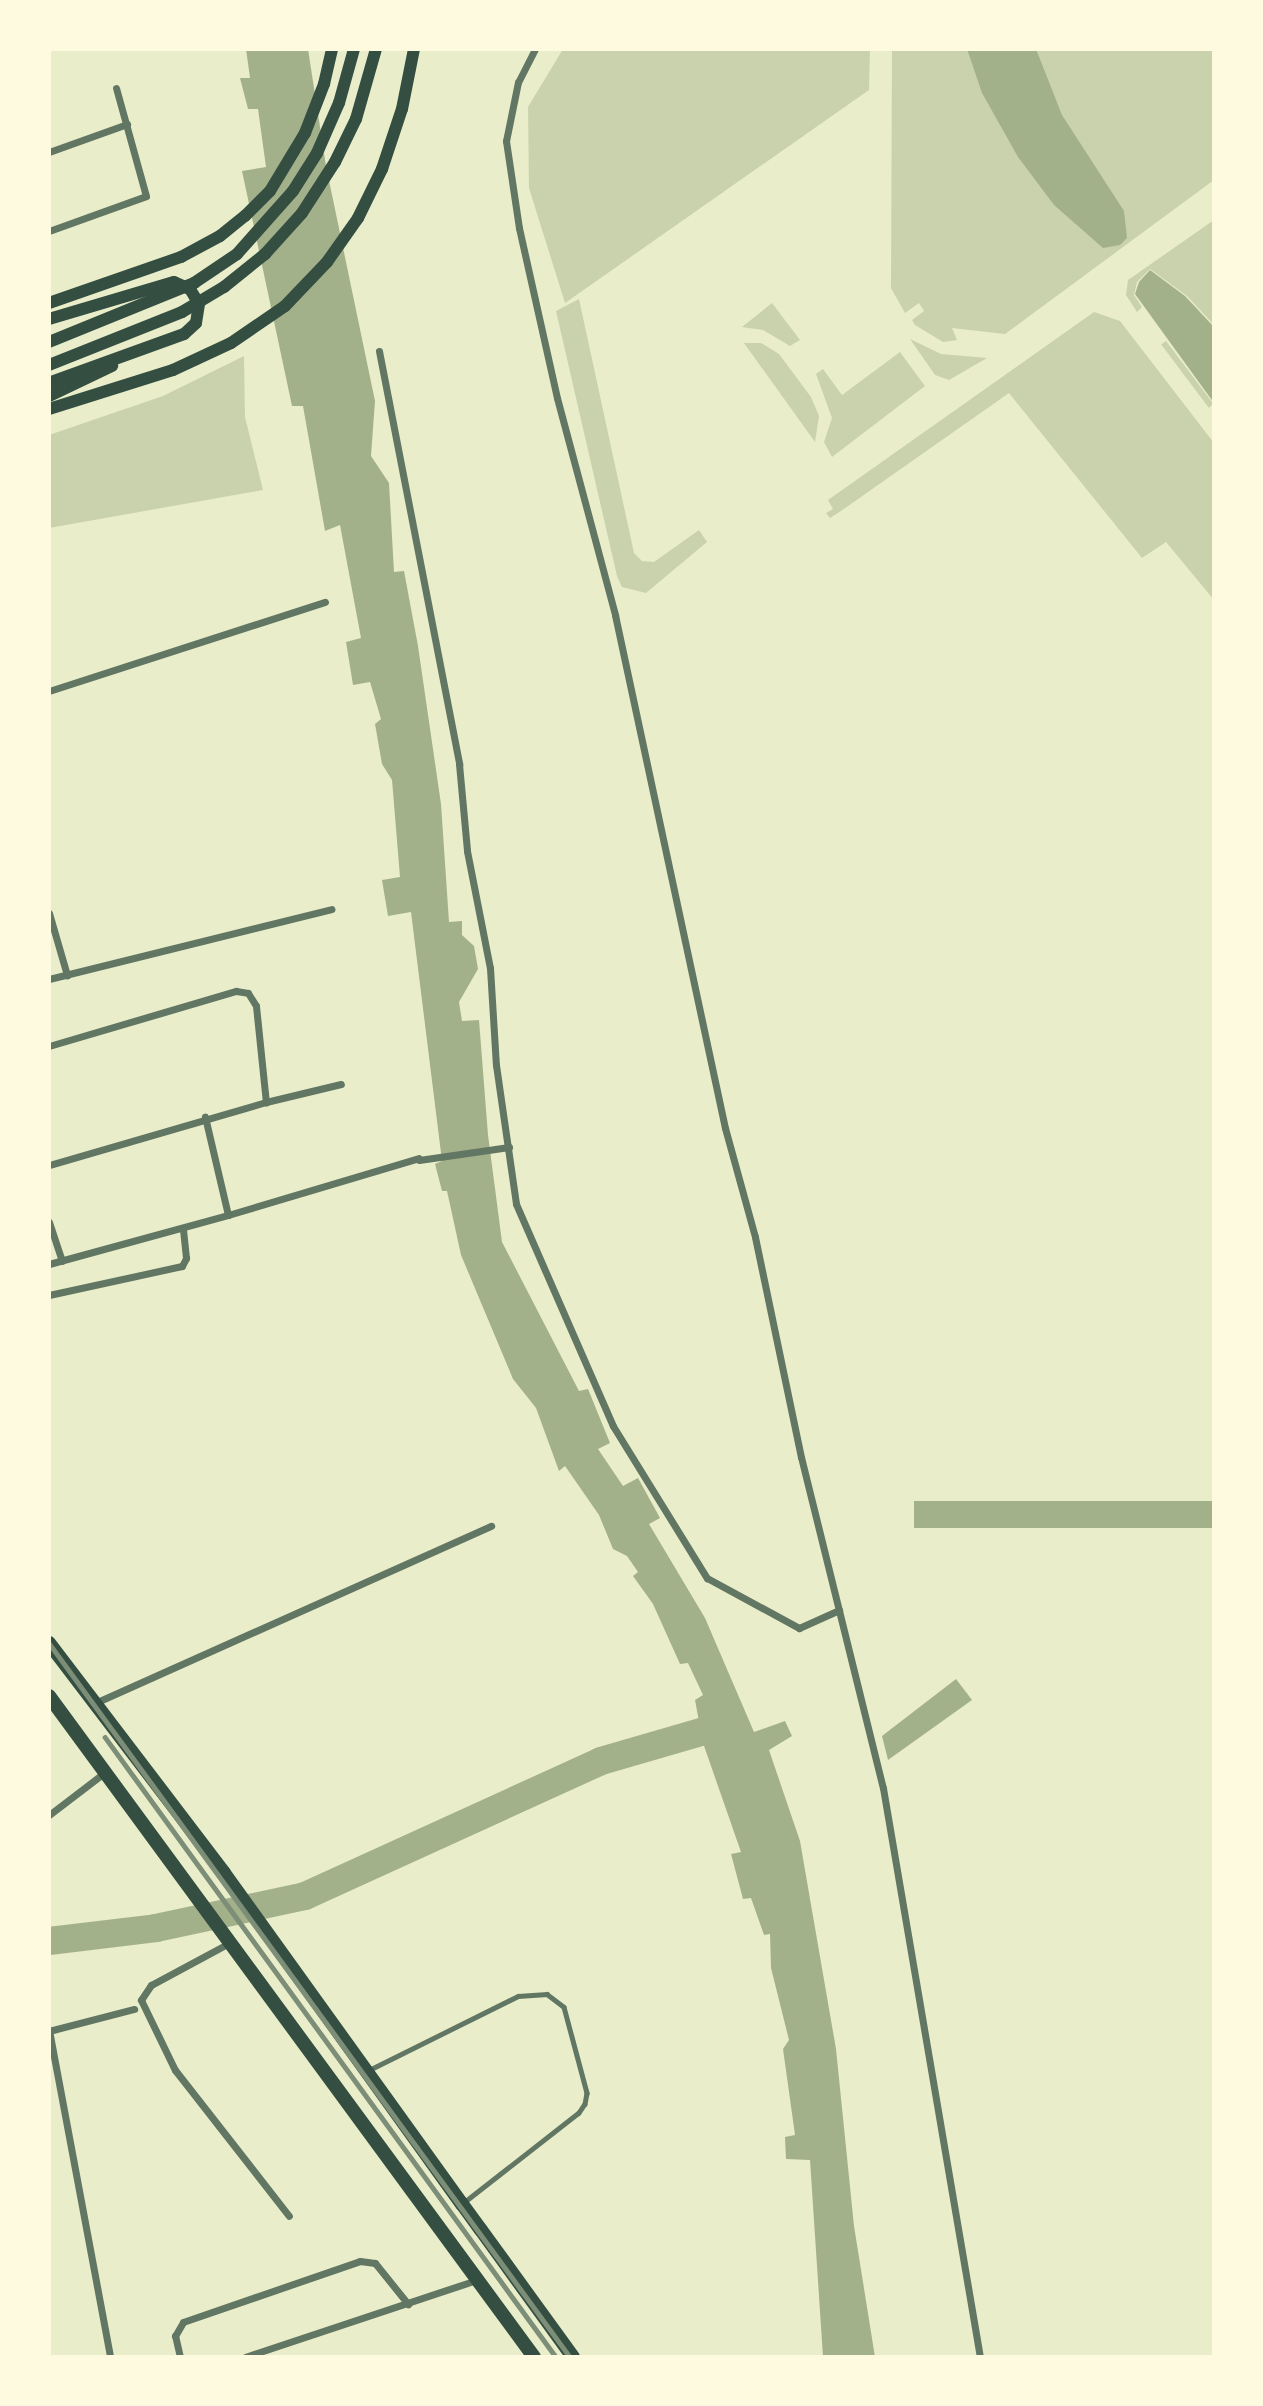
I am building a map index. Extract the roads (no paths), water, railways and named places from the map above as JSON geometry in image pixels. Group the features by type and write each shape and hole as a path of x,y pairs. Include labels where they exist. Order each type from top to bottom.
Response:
{"main road":[{"path":"49,303 181,257 220,236 245,216 270,191 305,133 324,85 332,49"},
{"path":"49,342 194,283 237,254 277,211 317,153 339,103 354,49"},
{"path":"49,365 182,312 224,288 265,254 302,213 335,162 356,119 376,49"},
{"path":"49,410 173,370 231,343 285,306 327,262 358,218 382,169 402,109 414,49"},
{"path":"49,319 164,283 183,284 194,293 199,304 196,323 184,334 49,383"},
{"path":"49,327 164,283"},
{"path":"49,396 88,381 130,354"},
{"path":"49,1643 239,1894 573,2357"},
{"path":"49,1696 534,2357"}],"street":[{"path":"535,49 518,82 506,141 519,228 557,398 615,615 725,1128 755,1237 839,1610 883,1788 980,2357"},
{"path":"49,231 146,196 116,88"},
{"path":"49,152 127,124"},
{"path":"379,351 459,764 467,851 490,968 496,1065 516,1204 578,1352 613,1426 707,1578 799,1628 839,1610"},
{"path":"49,691 325,602"},
{"path":"49,979 331,909"},
{"path":"49,913 66,975"},
{"path":"49,1046 236,991 248,993 256,1006 267,1102"},
{"path":"49,1165 205,1117 341,1084"},
{"path":"205,1117 228,1215"},
{"path":"49,1265 419,1159 509,1147"},
{"path":"49,1222 62,1261"},
{"path":"49,1295 182,1266 186,1258 183,1228"},
{"path":"94,1703 492,1526"},
{"path":"49,1815 104,1773"},
{"path":"231,1941 183,1965 146,1989 141,2000 175,2070 289,2216"},
{"path":"110,2357 49,2031 134,2009"},
{"path":"180,2357 175,2336 183,2322 360,2261 375,2263 408,2304"},
{"path":"245,2357 477,2280"}],"lane":[{"path":"365,2072 518,1996 547,1994 558,1999 581,2072 585,2104 579,2113 462,2204"}],"waterway":[{"path":"49,1941 156,1928 305,1896 601,1761 718,1727"}],"railway":[{"path":"49,1643 570,2357"},
{"path":"105,1737 556,2357"}]}
